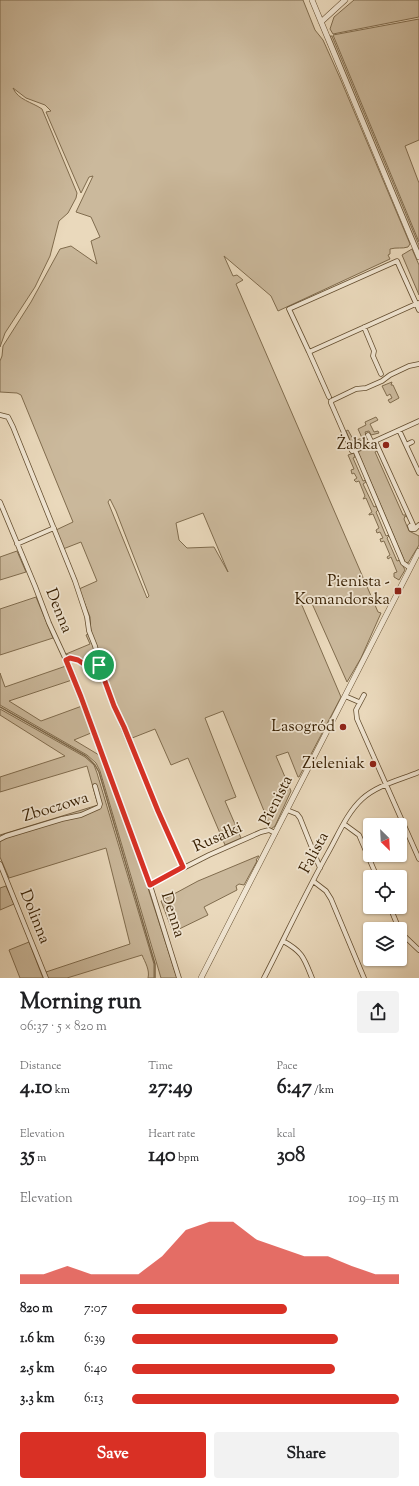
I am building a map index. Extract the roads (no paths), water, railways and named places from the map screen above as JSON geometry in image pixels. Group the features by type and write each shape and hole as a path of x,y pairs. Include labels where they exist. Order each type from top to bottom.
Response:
{"street":[{"path":"312,0 419,257"},
{"path":"321,22 345,0"},
{"path":"329,397 289,309 397,261 418,304 419,310"},
{"path":"309,352 418,304"},
{"path":"364,327 374,350 373,356 381,374"},
{"path":"419,364 409,366 390,374 382,381 366,388 356,389 331,401 330,404 352,451 419,421"},
{"path":"0,415 10,419 73,576 87,617 89,632 95,646 99,665 114,706 183,867"},
{"path":"399,430 419,473"},
{"path":"368,435 373,442 415,529"},
{"path":"406,445 412,442"},
{"path":"355,450 403,563 410,568"},
{"name":"Denna","path":"0,502 49,624 66,660 83,703 103,762 150,885 180,978"},
{"path":"415,529 419,525"},
{"path":"410,526 411,529 415,529"},
{"path":"17,544 54,528"},
{"name":"Pienista","path":"202,978 419,551"},
{"path":"66,660 73,658 84,664 99,665"},
{"path":"364,695 356,710 357,719 419,859"},
{"path":"345,696 359,702"},
{"name":"Falista","path":"264,978 313,880 355,806 363,798 376,790 419,772"},
{"name":"Zboczowa","path":"0,839 54,821 81,815 99,807 100,804 95,786"},
{"path":"287,810 297,814 300,818 320,868"},
{"path":"344,824 359,835 374,870"},
{"name":"Rusałki","path":"150,885 183,867 265,831 275,833"},
{"name":"Dolinna","path":"0,864 46,978"},
{"path":"313,880 331,899 364,978"},
{"path":"407,938 419,950"},
{"path":"282,942 291,946 302,955 312,978"}],"waterway":[{"path":"0,707 86,756 95,765 99,772 155,964 155,978"}],"place":[{"name":"Żabka","path":"386,445"},
{"name":"Pienista - Komandorska","path":"398,591"},
{"name":"Lasogród","path":"343,727"},
{"name":"Zieleniak","path":"373,764"}]}
